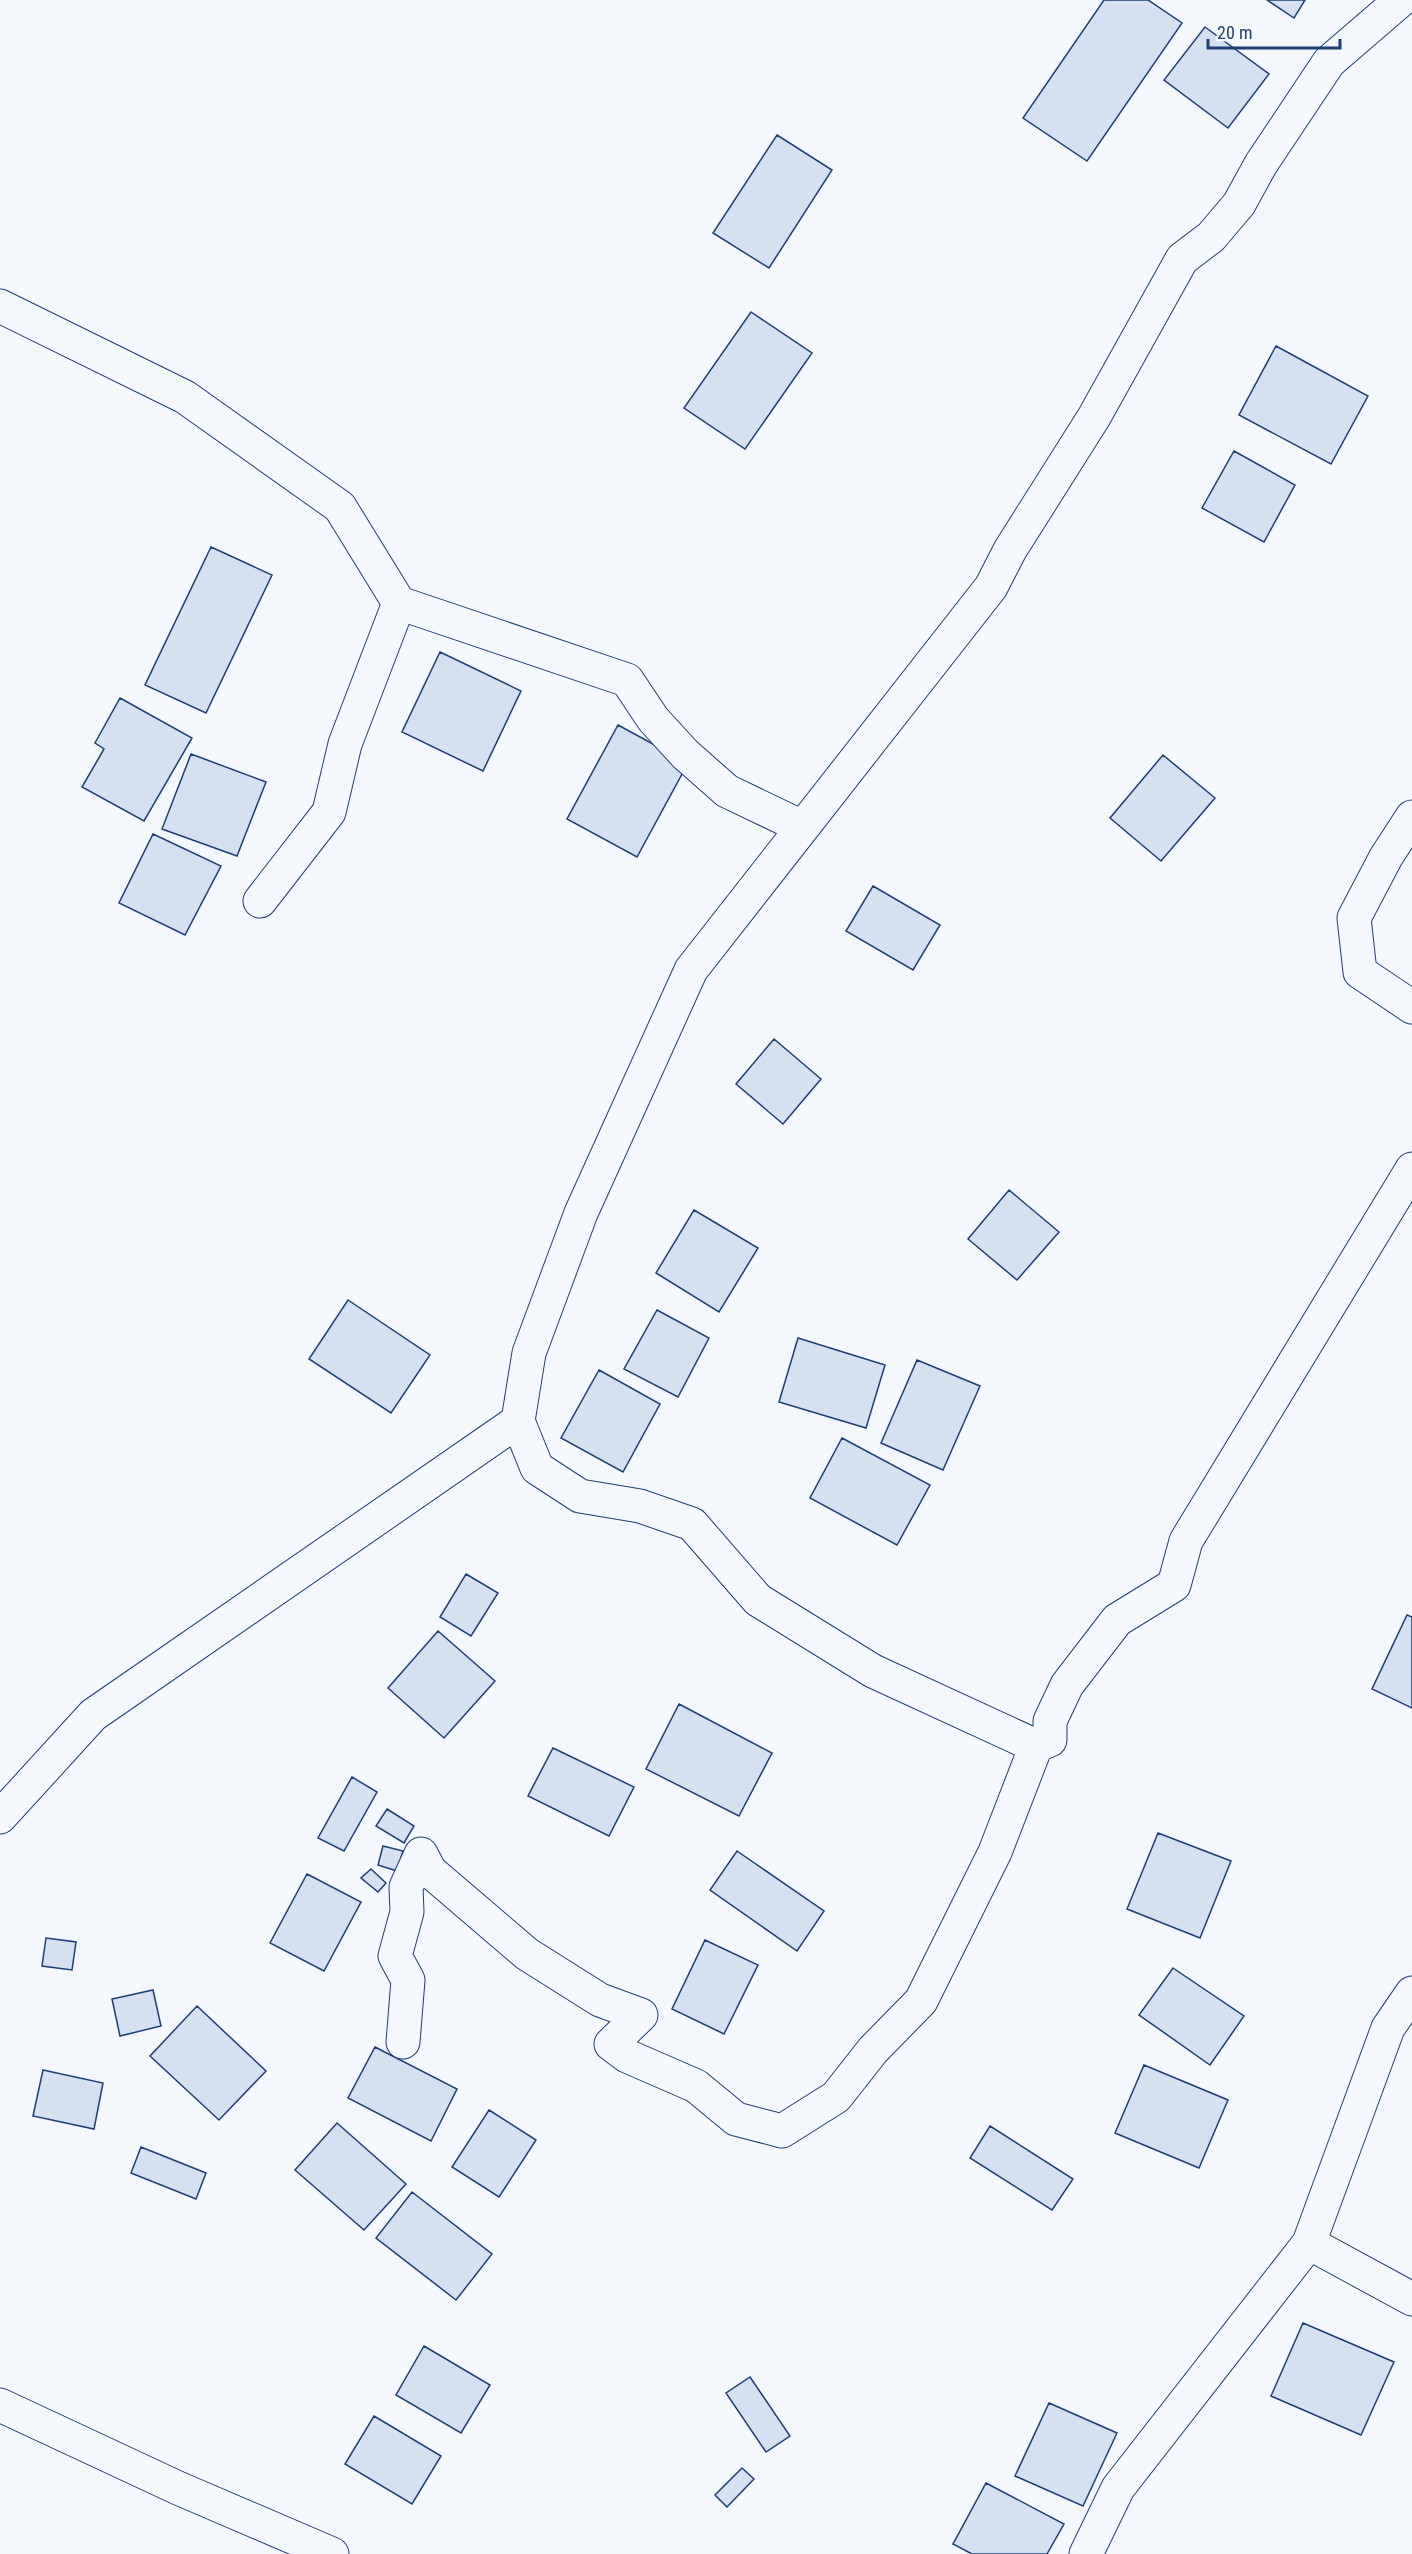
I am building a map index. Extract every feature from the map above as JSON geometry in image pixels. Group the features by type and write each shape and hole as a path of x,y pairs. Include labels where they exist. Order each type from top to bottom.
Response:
{"street":[{"path":"1036,1746 873,1671 758,1600 692,1524 640,1506 580,1496 537,1468 518,1421 529,1353 580,1213 691,970 991,587 1010,550 1094,417 1182,260 1211,237 1239,204 1261,164 1329,62 1401,0"},
{"path":"0,306 185,398 340,507 399,603 627,680 653,719 685,754 727,791 802,827"},
{"path":"260,901 329,812 345,744 399,603"},
{"path":"1412,817 1386,857 1354,918 1360,972 1412,1007"},
{"path":"403,2042 408,1980 395,1956 407,1912 406,1887 421,1854 430,1871 527,1954 600,2000 641,2015 611,2044 627,2056 696,2086 736,2119 782,2131 836,2097 873,2050 921,2001 995,1852 1036,1746 1050,1740 1050,1721 1067,1685 1117,1620 1174,1585 1186,1541 1412,1169"},
{"path":"0,1817 93,1715 518,1421"},
{"path":"1086,2554 1118,2488 1309,2243 1388,2028 1412,1993"},
{"path":"1309,2243 1412,2300"},
{"path":"0,2405 178,2488 332,2554"}],"building":[{"path":"1104,0 1148,0 1182,23 1087,161 1023,118"},
{"path":"1267,0 1305,0 1294,18"},
{"path":"1205,27 1269,74 1228,128 1164,80"},
{"path":"777,135 832,170 769,268 713,233"},
{"path":"751,312 812,353 745,449 684,408"},
{"path":"1276,346 1368,396 1331,464 1239,415"},
{"path":"1234,451 1295,485 1264,542 1202,508"},
{"path":"211,547 272,575 206,713 145,685"},
{"path":"440,652 521,691 483,771 402,732"},
{"path":"120,698 192,738 144,821 82,787 104,749 95,743"},
{"path":"618,725 688,763 637,857 567,819"},
{"path":"191,754 266,782 237,856 162,829"},
{"path":"1163,755 1215,798 1161,861 1110,818"},
{"path":"153,834 221,866 185,935 119,903"},
{"path":"873,886 940,925 913,970 846,931"},
{"path":"774,1039 821,1079 783,1124 736,1084"},
{"path":"1009,1190 1059,1232 1017,1280 968,1239"},
{"path":"694,1210 758,1248 719,1312 656,1273"},
{"path":"348,1300 430,1355 391,1413 309,1359"},
{"path":"657,1310 709,1338 678,1397 624,1369"},
{"path":"798,1338 885,1365 866,1428 779,1402"},
{"path":"917,1360 980,1386 943,1470 881,1443"},
{"path":"599,1370 660,1404 623,1472 561,1438"},
{"path":"842,1438 930,1485 897,1545 810,1498"},
{"path":"466,1574 498,1593 471,1636 440,1617"},
{"path":"1407,1615 1412,1617 1412,1708 1372,1689"},
{"path":"438,1631 495,1681 444,1738 388,1688"},
{"path":"679,1704 772,1753 739,1816 646,1769"},
{"path":"553,1748 634,1787 609,1836 528,1796"},
{"path":"352,1777 377,1792 344,1851 318,1838"},
{"path":"387,1809 414,1826 404,1843 376,1826"},
{"path":"1158,1833 1231,1861 1200,1938 1127,1909"},
{"path":"383,1846 403,1851 397,1871 378,1865"},
{"path":"737,1851 824,1911 797,1951 710,1890"},
{"path":"371,1869 386,1883 378,1892 361,1878"},
{"path":"307,1874 361,1902 324,1971 270,1943"},
{"path":"46,1938 76,1942 72,1970 42,1966"},
{"path":"705,1940 758,1965 724,2034 672,2009"},
{"path":"1173,1968 1244,2016 1210,2065 1139,2015"},
{"path":"153,1990 161,2026 120,2036 112,1999"},
{"path":"197,2006 266,2071 219,2120 150,2056"},
{"path":"375,2047 457,2089 431,2141 348,2098"},
{"path":"1144,2065 1228,2100 1199,2168 1115,2133"},
{"path":"43,2070 103,2083 94,2129 33,2116"},
{"path":"489,2110 536,2140 499,2197 452,2167"},
{"path":"337,2123 406,2184 364,2230 295,2170"},
{"path":"990,2126 1073,2179 1052,2210 970,2158"},
{"path":"141,2147 206,2173 196,2199 131,2173"},
{"path":"412,2192 492,2254 456,2300 376,2238"},
{"path":"1303,2323 1394,2362 1361,2435 1271,2396"},
{"path":"424,2346 490,2385 461,2433 396,2395"},
{"path":"750,2377 790,2436 766,2452 726,2393"},
{"path":"1049,2403 1117,2433 1083,2506 1015,2476"},
{"path":"374,2416 441,2456 412,2504 345,2464"},
{"path":"742,2468 754,2479 727,2507 715,2495"},
{"path":"986,2483 1064,2524 1047,2554 972,2554 953,2544"}]}
